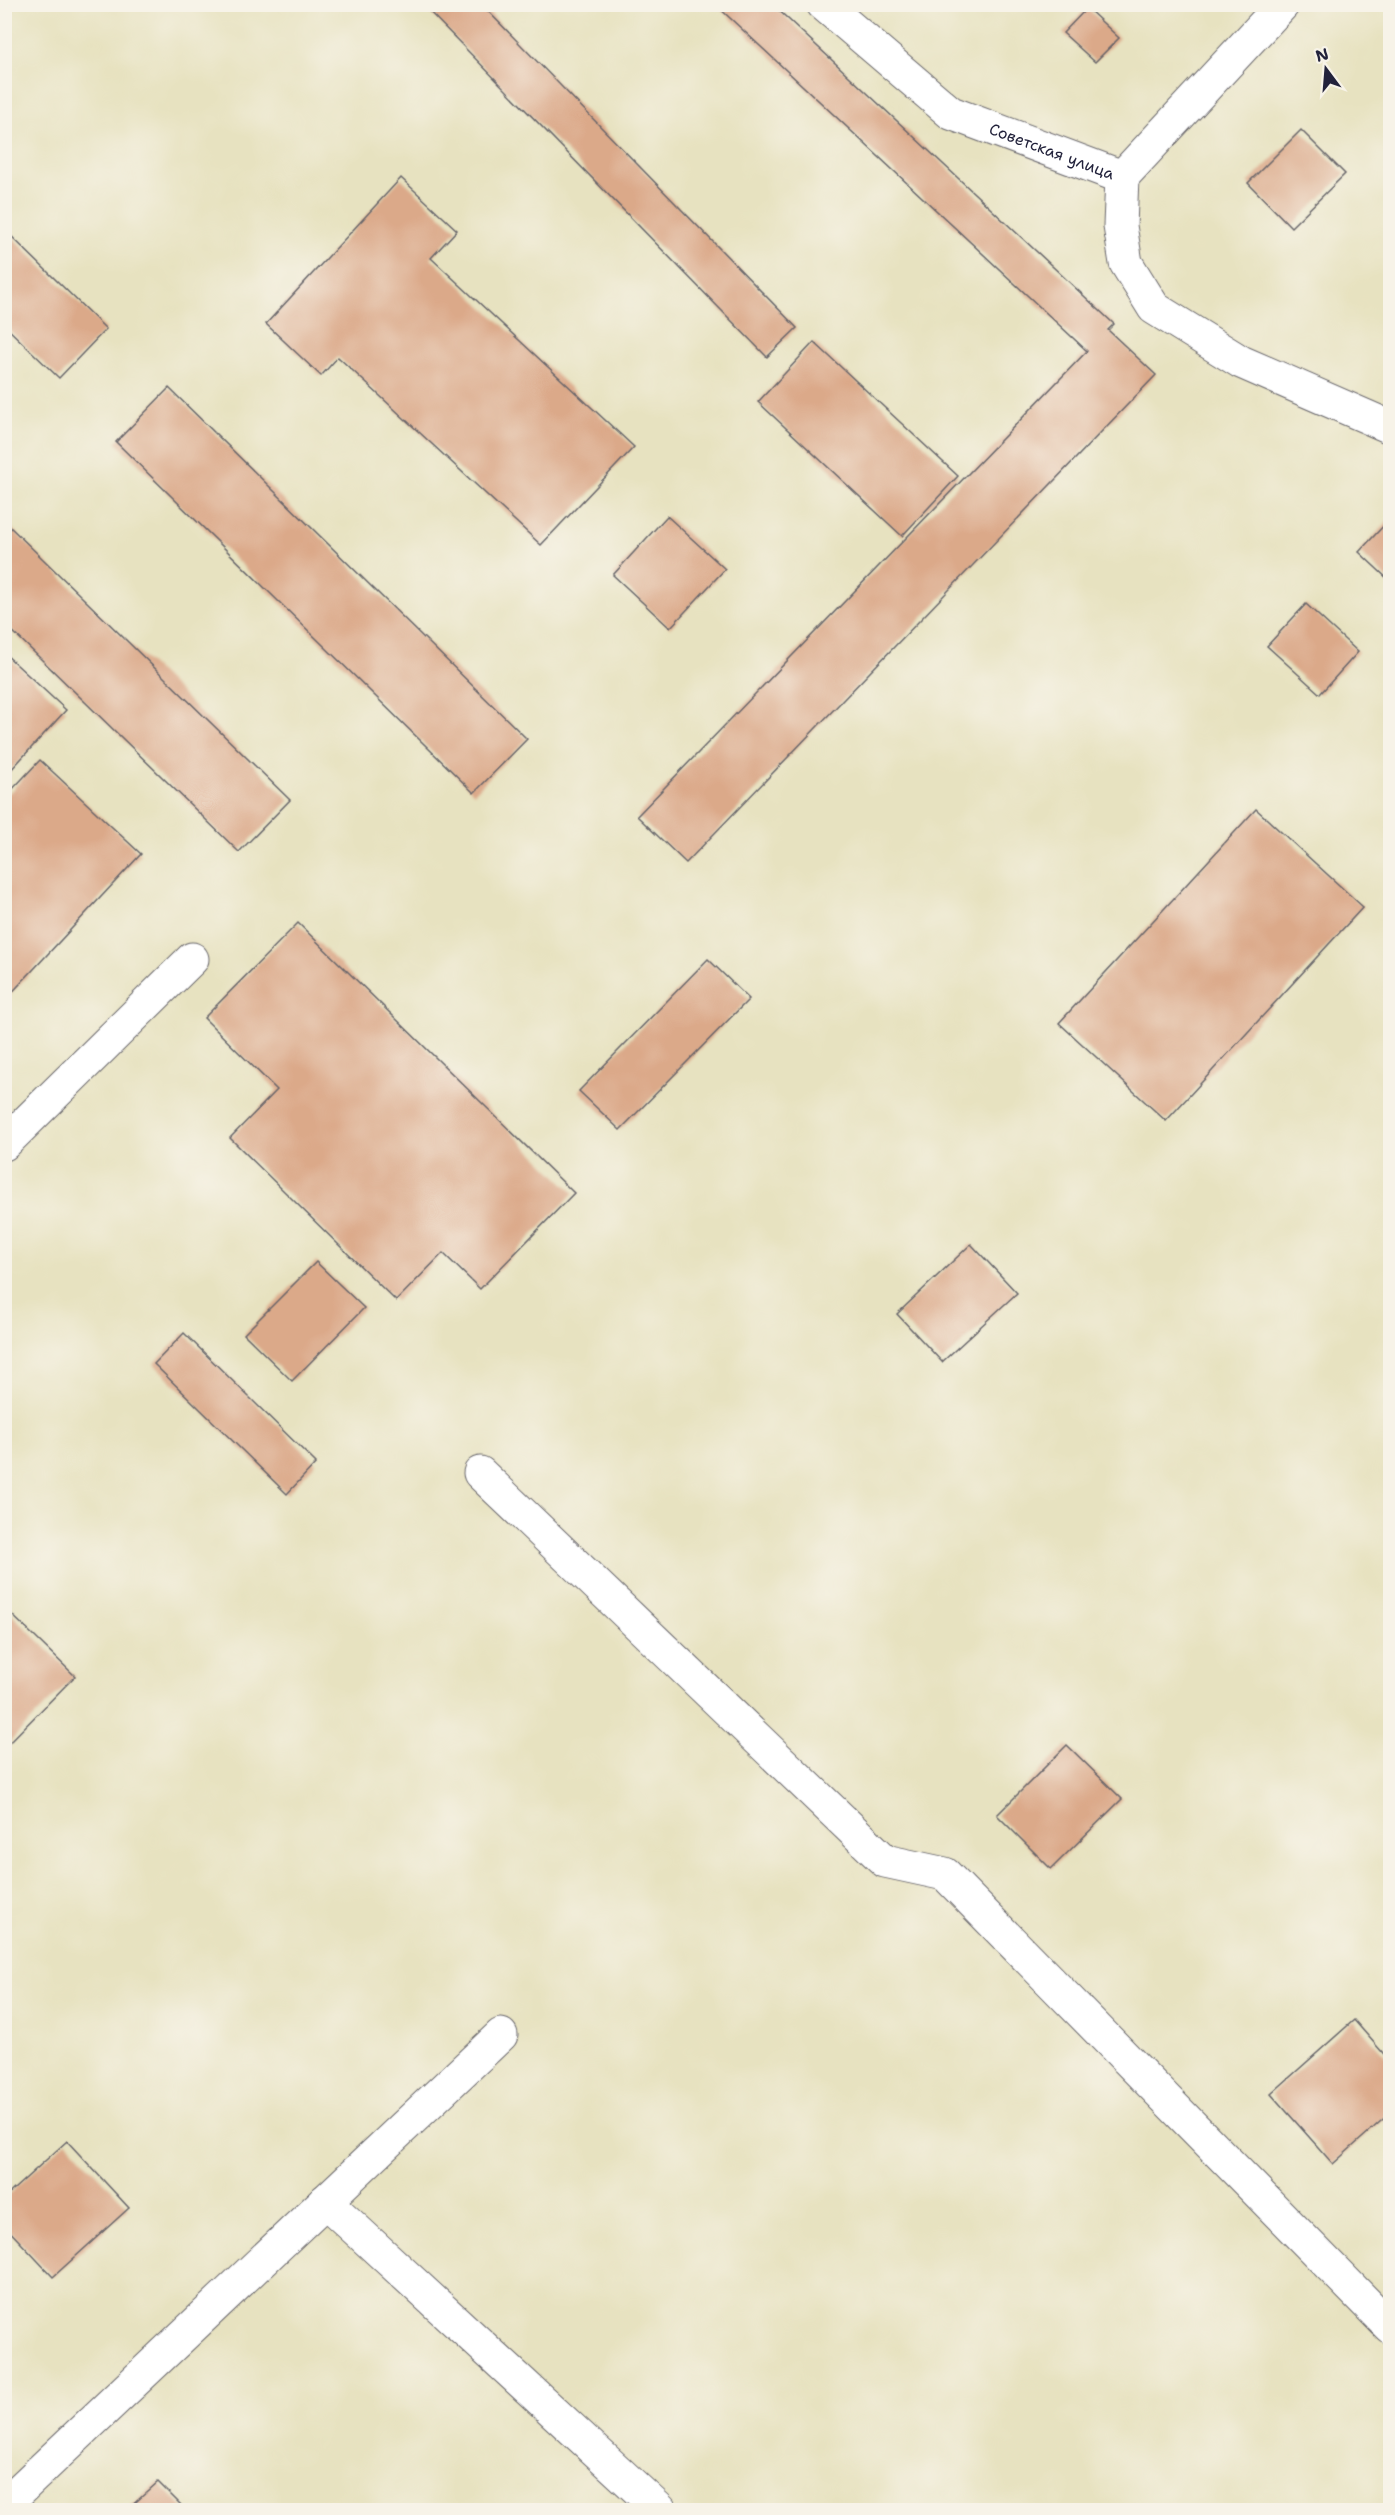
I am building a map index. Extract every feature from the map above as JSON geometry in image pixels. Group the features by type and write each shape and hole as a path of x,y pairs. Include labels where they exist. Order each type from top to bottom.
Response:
{"street":[{"name":"Советская улица","path":"823,4 951,113 1122,177 1283,4"},
{"path":"1122,177 1120,226 1126,263 1154,308 1241,362 1390,428"},
{"path":"4,1144 192,959"},
{"path":"480,1473 885,1861 945,1874 1390,2326"},
{"path":"4,2505 501,2035"},
{"path":"325,2200 660,2511"}],"building":[{"path":"422,4 481,4 797,328 767,357"},
{"path":"715,4 772,4 1114,324 1108,330 1156,375 686,863 637,816 1087,351"},
{"path":"1087,8 1119,38 1095,62 1063,33"},
{"path":"1301,130 1345,174 1291,227 1248,183"},
{"path":"401,178 457,230 431,258 634,447 541,545 338,357 321,376 266,324"},
{"path":"4,229 106,329 59,378 4,325"},
{"path":"814,342 958,476 902,536 758,402"},
{"path":"169,388 527,739 474,793 116,442"},
{"path":"667,516 725,569 670,628 613,575"},
{"path":"1390,519 1390,581 1359,552"},
{"path":"4,521 290,800 239,852 4,623"},
{"path":"1306,604 1358,652 1320,694 1267,646"},
{"path":"4,653 66,710 9,772 4,768"},
{"path":"40,760 141,854 4,1001 4,792 7,795"},
{"path":"1256,809 1363,907 1166,1121 1059,1023"},
{"path":"298,923 574,1193 480,1289 443,1253 396,1301 230,1138 277,1090 204,1018"},
{"path":"708,959 749,999 620,1130 579,1091"},
{"path":"971,1244 1017,1293 942,1362 897,1314"},
{"path":"316,1262 364,1308 292,1381 244,1334"},
{"path":"184,1333 316,1463 287,1494 154,1364"},
{"path":"4,1607 75,1676 4,1748"},
{"path":"1067,1745 1122,1799 1051,1869 997,1815"},
{"path":"1354,2020 1390,2061 1390,2113 1333,2164 1271,2094"},
{"path":"67,2141 129,2208 53,2277 4,2225 4,2198"},
{"path":"158,2482 186,2510 127,2510"}]}
